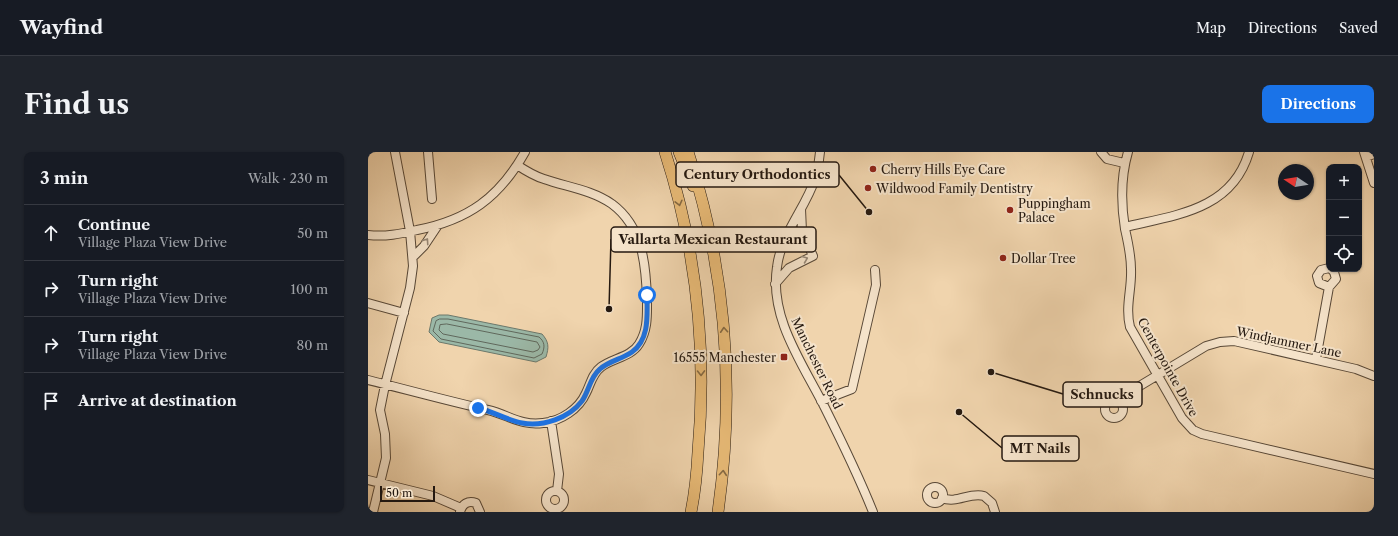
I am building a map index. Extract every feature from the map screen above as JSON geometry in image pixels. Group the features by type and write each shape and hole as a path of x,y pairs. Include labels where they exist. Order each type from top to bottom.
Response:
{"highway":[{"path":"665,152 682,213 690,253 700,333 700,430 691,512"},
{"path":"679,152 706,215"},
{"path":"688,152 706,215 719,279 726,358 726,439 718,512"}],"street":[{"path":"374,512 386,458 385,434 380,410 385,384 410,288 414,256 395,152"},
{"path":"428,152 432,199"},
{"path":"368,235 386,237 410,232 438,225 466,214 481,206 495,193 517,165 525,152"},
{"name":"Manchester Road","path":"820,152 815,179 782,246 777,266 775,284 778,303 789,339 853,465 874,512"},
{"path":"1101,152 1107,158 1124,163"},
{"name":"Centerpointe Drive","path":"1128,152 1124,163 1122,188 1125,227 1131,266 1127,309 1128,319 1130,327 1186,425 1198,432 1374,474"},
{"path":"1125,227 1194,210 1212,202 1237,178 1249,152"},
{"path":"1374,154 1365,155 1374,183"},
{"path":"368,380 489,411 522,423 551,421 566,416 581,402 596,372 608,363 632,352 639,344 647,325 645,262 642,249 632,228 612,204 592,193 535,176 517,165"},
{"path":"775,284 789,268 813,256 802,231 801,208"},
{"path":"414,256 424,246 438,225"},
{"path":"1326,269 1321,270 1317,276 1319,283 1329,287"},
{"path":"821,401 852,389 876,284 874,270"},
{"path":"1316,359 1329,287 1336,279 1334,272"},
{"path":"368,303 404,312"},
{"name":"Windjammer Lane","path":"1119,401 1123,396 1206,346 1220,342 1234,341 1316,359 1356,369 1374,376"},
{"path":"551,421 559,474 557,491"},
{"path":"368,480 433,496 460,510 466,503 473,502 478,507 480,512"},
{"path":"942,498 957,501 969,496 984,496 992,503 995,512"}],"water":[{"path":"439,315 448,315 542,334 548,345 546,357 536,362 439,342 429,332 432,318"}],"place":[{"name":"Cherry Hills Eye Care","path":"873,169"},
{"name":"Wildwood Family Dentistry","path":"868,188"},
{"name":"Puppingham Palace","path":"1010,210"},
{"name":"Century Orthodontics","path":"869,212"},
{"name":"Dollar Tree","path":"1003,258"},
{"name":"Vallarta Mexican Restaurant","path":"609,309"},
{"name":"16555 Manchester","path":"784,357"},
{"name":"Schnucks","path":"991,372"},
{"name":"MT Nails","path":"959,412"}],"route":[{"path":"478,408 498,413 504,417 522,423 544,423 566,416 581,402 596,372 608,363 632,352 639,344 647,325 647,295"}]}
